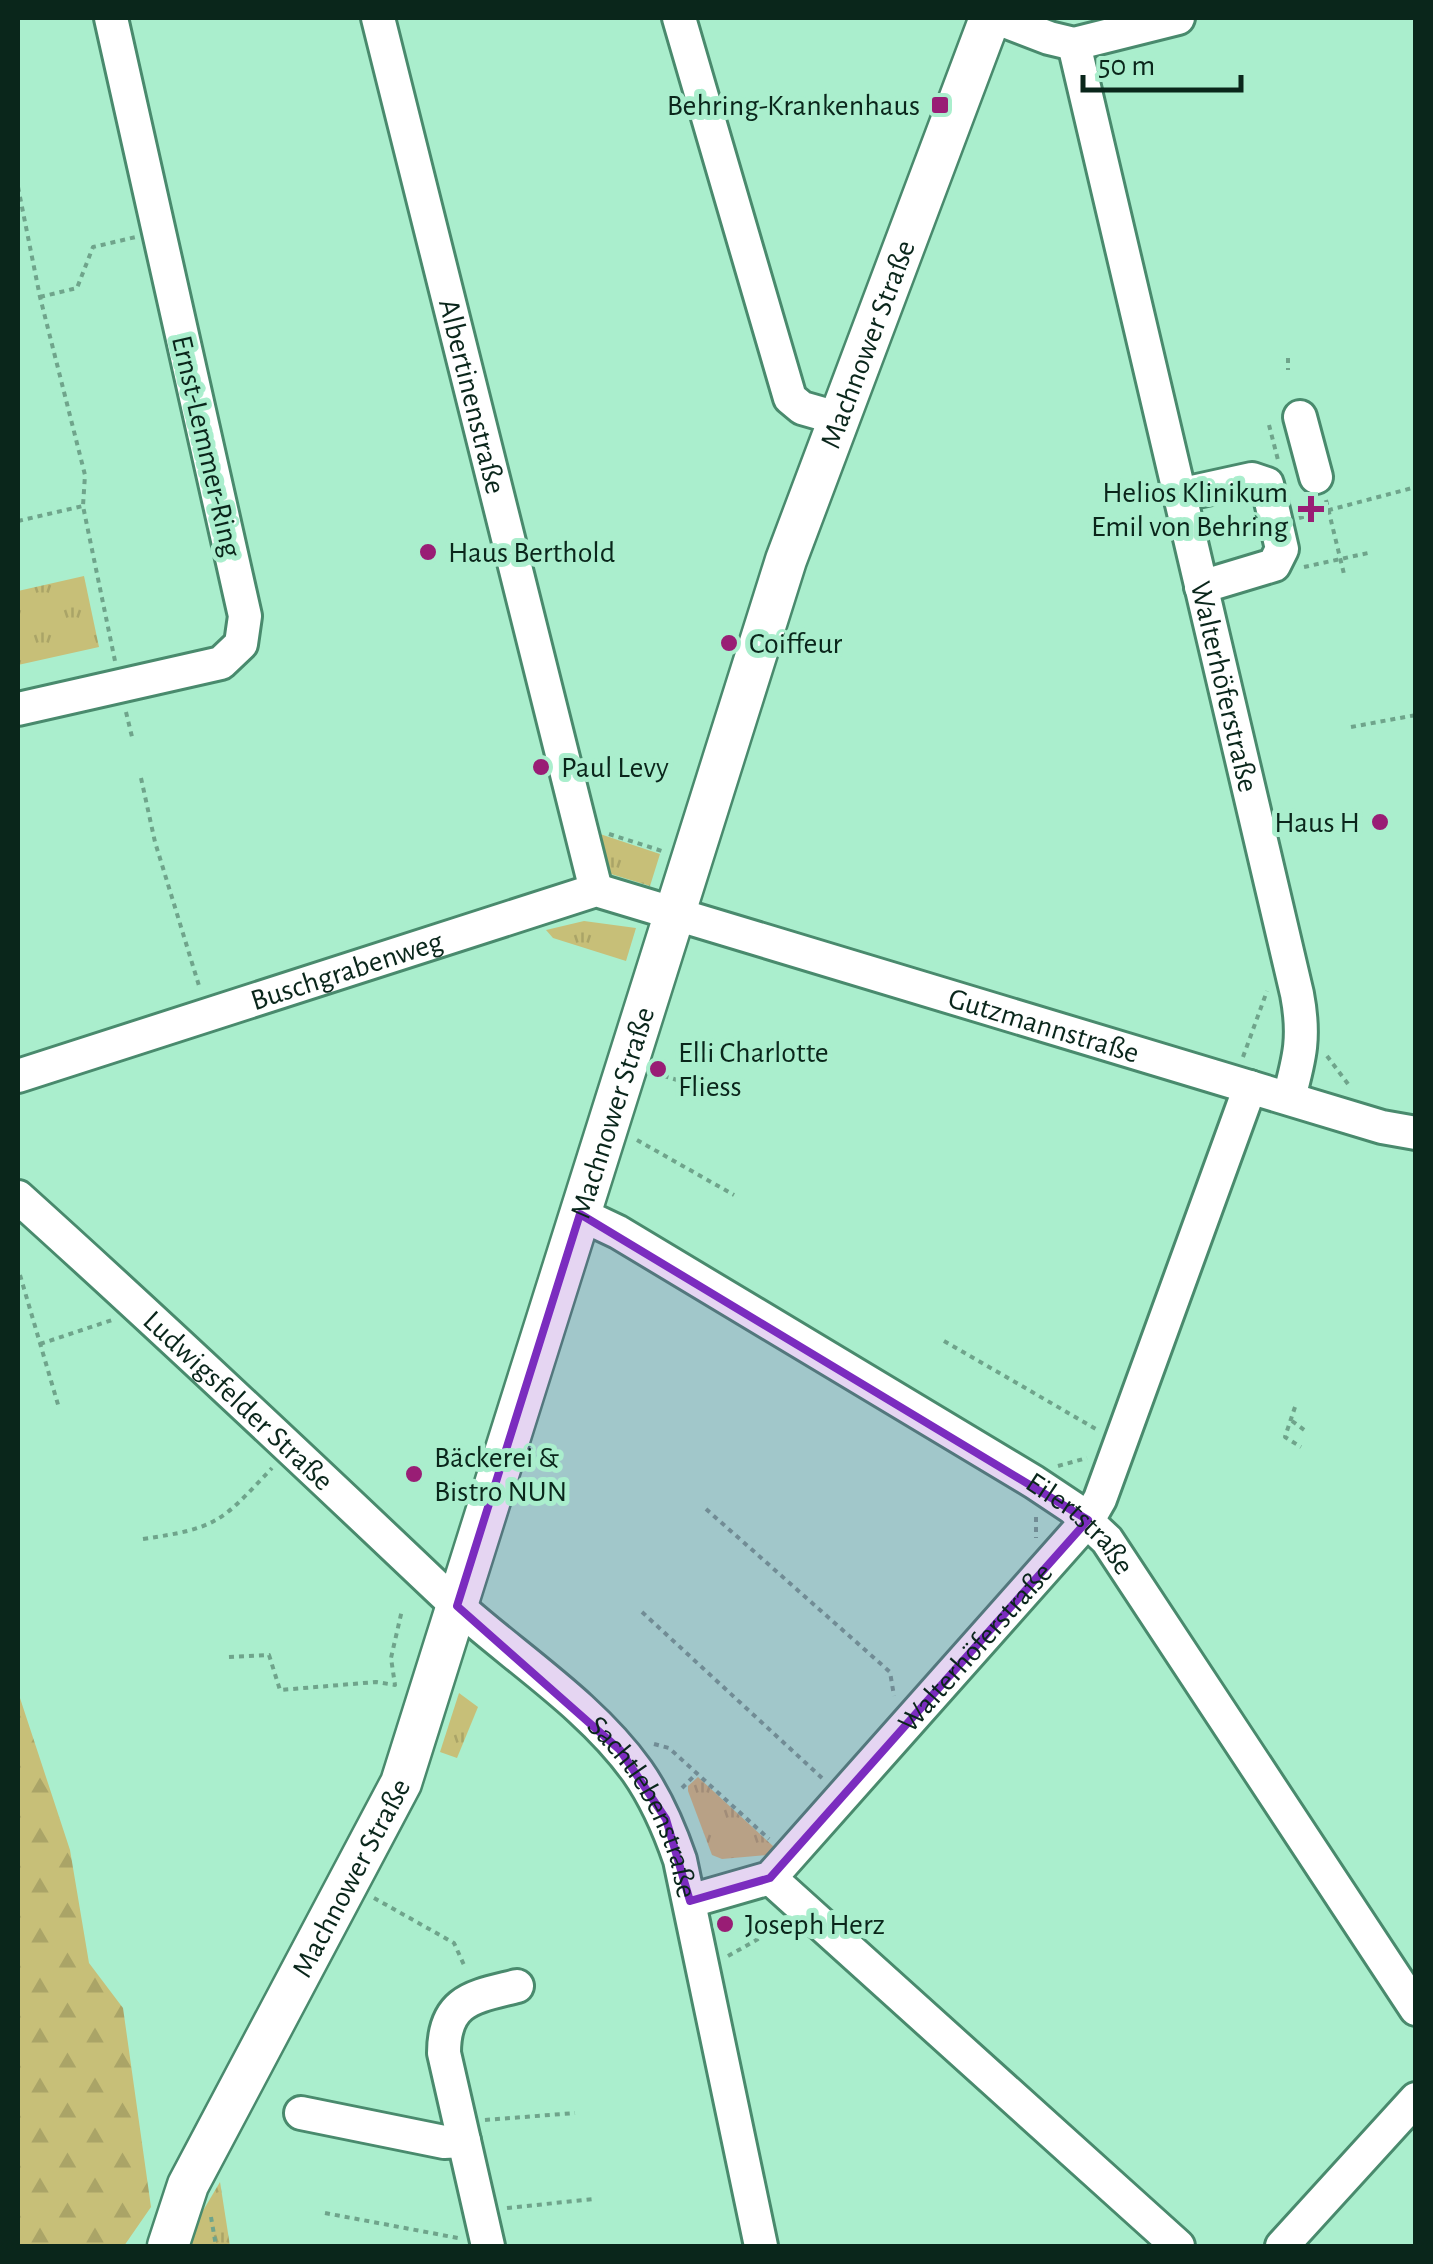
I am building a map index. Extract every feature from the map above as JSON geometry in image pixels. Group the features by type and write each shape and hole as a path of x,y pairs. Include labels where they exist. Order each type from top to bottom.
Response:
{"main road":[{"name":"Machnower Straße","path":"154,2244 198,2194 400,1782 786,560 993,18"}],"street":[{"name":"Ernst-Lemmer-Ring","path":"18,709 221,663 241,644 245,616 111,18"},
{"name":"Albertinenstraße","path":"378,18 596,890"},
{"path":"680,18 790,398 802,408 838,418"},
{"path":"993,18 1074,44 1178,18"},
{"name":"Walterhöferstraße","path":"1074,44 1304,1026 1289,1097"},
{"path":"1300,417 1316,478"},
{"path":"1179,495 1252,479 1267,484 1282,549 1274,565 1201,587"},
{"path":"596,890 674,914"},
{"name":"Buschgrabenweg","path":"18,1076 596,890"},
{"name":"Gutzmannstraße","path":"674,914 1245,1077 1289,1097 1391,1129 1416,1132"},
{"name":"Walterhöferstraße","path":"774,1862 1088,1520 1120,1446 1245,1077"},
{"name":"Ludwigsfelder Straße","path":"18,1197 194,1356 457,1606"},
{"name":"Eilertstraße","path":"580,1214 618,1232 1034,1482 1088,1520 1107,1540 1416,2009"},
{"name":"Sachtlebenstraße","path":"457,1606 600,1727 638,1773 666,1819 690,1900 761,2246"},
{"path":"690,1900 774,1862 1178,2246"},
{"path":"477,2243 468,2131 444,2053 448,2024 468,1998 518,1986"},
{"path":"1282,2246 1416,2098"},
{"path":"302,2113 444,2142 468,2131"}],"path":[{"path":"18,187 40,296 85,474 83,506 117,670"},
{"path":"40,296 77,288 94,247 144,236"},
{"path":"1288,358 1288,370"},
{"path":"1293,520 1416,487"},
{"path":"18,522 83,506"},
{"path":"1330,510 1344,574"},
{"path":"126,711 133,741"},
{"path":"1350,727 1416,714"},
{"path":"142,778 154,842 203,998"},
{"path":"596,830 666,852"},
{"path":"1245,1077 1268,988"},
{"path":"1327,1056 1351,1088"},
{"path":"653,1072 707,1089"},
{"path":"633,1138 734,1195"},
{"path":"20,1275 59,1408"},
{"path":"40,1344 116,1319"},
{"path":"944,1341 1108,1436"},
{"path":"1295,1408 1285,1437 1301,1447"},
{"path":"1292,1421 1307,1432"},
{"path":"1054,1466 1092,1455"},
{"path":"143,1539 185,1532 219,1520 272,1468"},
{"path":"1035,1502 1036,1541"},
{"path":"706,1509 890,1672 895,1699"},
{"path":"229,1657 269,1655 280,1690 376,1682 394,1686 391,1658 402,1610"},
{"path":"642,1612 831,1786"},
{"path":"654,1744 670,1748 698,1774 774,1862"},
{"path":"682,1788 698,1774"},
{"path":"366,1893 454,1943 464,1965"},
{"path":"728,1956 784,1924"},
{"path":"468,2131 575,2113"},
{"path":"198,2194 216,2246"},
{"path":"493,2209 594,2199"},
{"path":"325,2213 477,2243"}],"highlighted area":[{"path":"580,1214 1088,1520 770,1878 690,1901 666,1819 620,1750 457,1606"}],"green space":[{"path":"84,576 99,647 18,665 18,591"},
{"path":"600,834 660,854 650,886 611,874"},
{"path":"584,921 636,928 626,961 553,938 546,930"},
{"path":"18,1692 70,1850 89,1963 123,2008 151,2207 124,2246 18,2246"},
{"path":"459,1693 478,1707 457,1758 440,1752"},
{"path":"698,1777 774,1847 767,1855 722,1859 712,1855 688,1791"},
{"path":"220,2182 230,2246 182,2246"}],"place":[{"name":"Behring-Krankenhaus","path":"940,105"},
{"name":"Helios Klinikum Emil von Behring","path":"1311,509"},
{"name":"Haus Berthold","path":"428,552"},
{"name":"Coiffeur","path":"729,643"},
{"name":"Paul Levy","path":"541,767"},
{"name":"Haus H","path":"1380,822"},
{"name":"Elli Charlotte Fliess","path":"658,1069"},
{"name":"Bäckerei & Bistro NUN","path":"414,1474"},
{"name":"Joseph Herz","path":"725,1924"}]}
